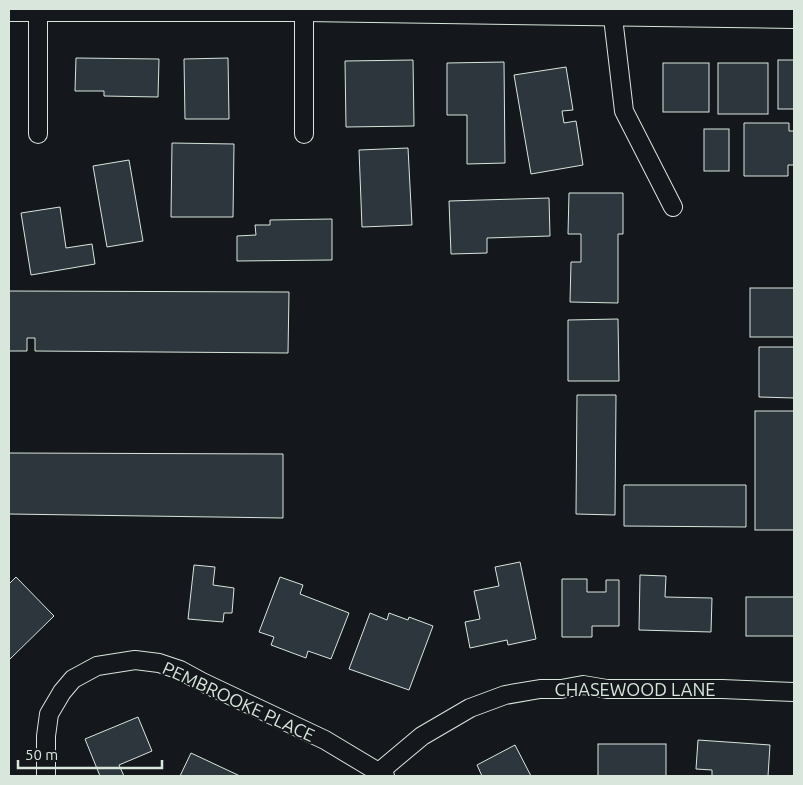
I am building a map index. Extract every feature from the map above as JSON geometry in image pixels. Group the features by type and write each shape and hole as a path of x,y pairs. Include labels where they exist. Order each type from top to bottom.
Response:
{"street":[{"path":"9,12 304,12 470,15 612,12 794,19"},
{"path":"38,12 38,134"},
{"path":"304,12 304,134"},
{"path":"612,12 624,111 673,207"},
{"name":"PEMBROOKE PLACE","path":"46,776 46,736 49,714 62,692 73,679 97,666 135,660 159,663 180,670 325,740 382,774"},
{"name":"CHASEWOOD LANE","path":"382,774 422,736 470,708 505,695 540,689 562,689 583,685 607,689 722,689 794,692"}],"building":[{"path":"76,58 159,59 158,97 104,96 104,91 75,91"},
{"path":"228,58 229,119 185,119 184,59"},
{"path":"413,60 414,126 346,127 345,61"},
{"path":"778,60 794,60 794,109 778,109"},
{"path":"504,62 505,163 467,164 467,115 447,115 447,63"},
{"path":"663,63 709,63 709,112 663,112"},
{"path":"718,63 768,63 768,114 718,114"},
{"path":"566,67 573,110 562,111 564,123 576,121 583,165 531,174 514,75"},
{"path":"744,123 789,123 789,131 794,131 794,165 788,165 788,176 744,176"},
{"path":"704,129 729,129 729,171 704,171"},
{"path":"172,143 234,144 233,217 171,217"},
{"path":"408,148 412,225 362,227 359,150"},
{"path":"129,160 143,241 107,247 93,166"},
{"path":"569,193 623,193 623,234 618,234 618,303 570,302 571,262 581,262 581,234 568,234"},
{"path":"549,198 550,236 487,238 487,253 451,254 449,201"},
{"path":"60,207 66,248 92,244 95,264 31,275 21,213"},
{"path":"332,219 332,260 237,261 237,236 256,235 255,225 270,225 270,220"},
{"path":"750,288 794,288 794,337 750,337"},
{"path":"9,291 289,292 288,353 35,351 35,338 27,338 27,351 9,351"},
{"path":"618,319 619,381 568,381 568,320"},
{"path":"759,347 794,347 794,398 759,397"},
{"path":"577,395 616,395 615,515 576,514"},
{"path":"755,411 794,411 794,530 755,530"},
{"path":"9,453 283,454 283,518 9,514"},
{"path":"624,485 746,485 746,527 624,526"},
{"path":"520,562 536,639 508,645 507,640 470,648 465,622 480,619 474,591 499,586 495,567"},
{"path":"194,565 215,567 213,585 234,588 232,613 224,613 223,622 188,619"},
{"path":"640,575 666,576 665,597 712,598 711,632 639,630"},
{"path":"16,577 54,616 9,660 9,584"},
{"path":"280,577 303,585 300,594 349,613 331,659 308,651 306,658 271,645 274,637 259,632"},
{"path":"562,579 587,579 587,592 606,592 606,580 619,580 619,626 592,626 592,637 562,637"},
{"path":"746,597 794,597 794,636 746,636"},
{"path":"370,613 387,620 389,613 408,620 409,617 433,626 409,690 349,669"},
{"path":"138,717 152,751 119,765 124,776 100,776 85,739"},
{"path":"698,740 770,745 768,776 712,776 712,770 696,769"},
{"path":"598,744 666,744 666,776 598,776"},
{"path":"515,745 531,776 482,776 477,765"},
{"path":"191,753 240,776 180,776"}]}
